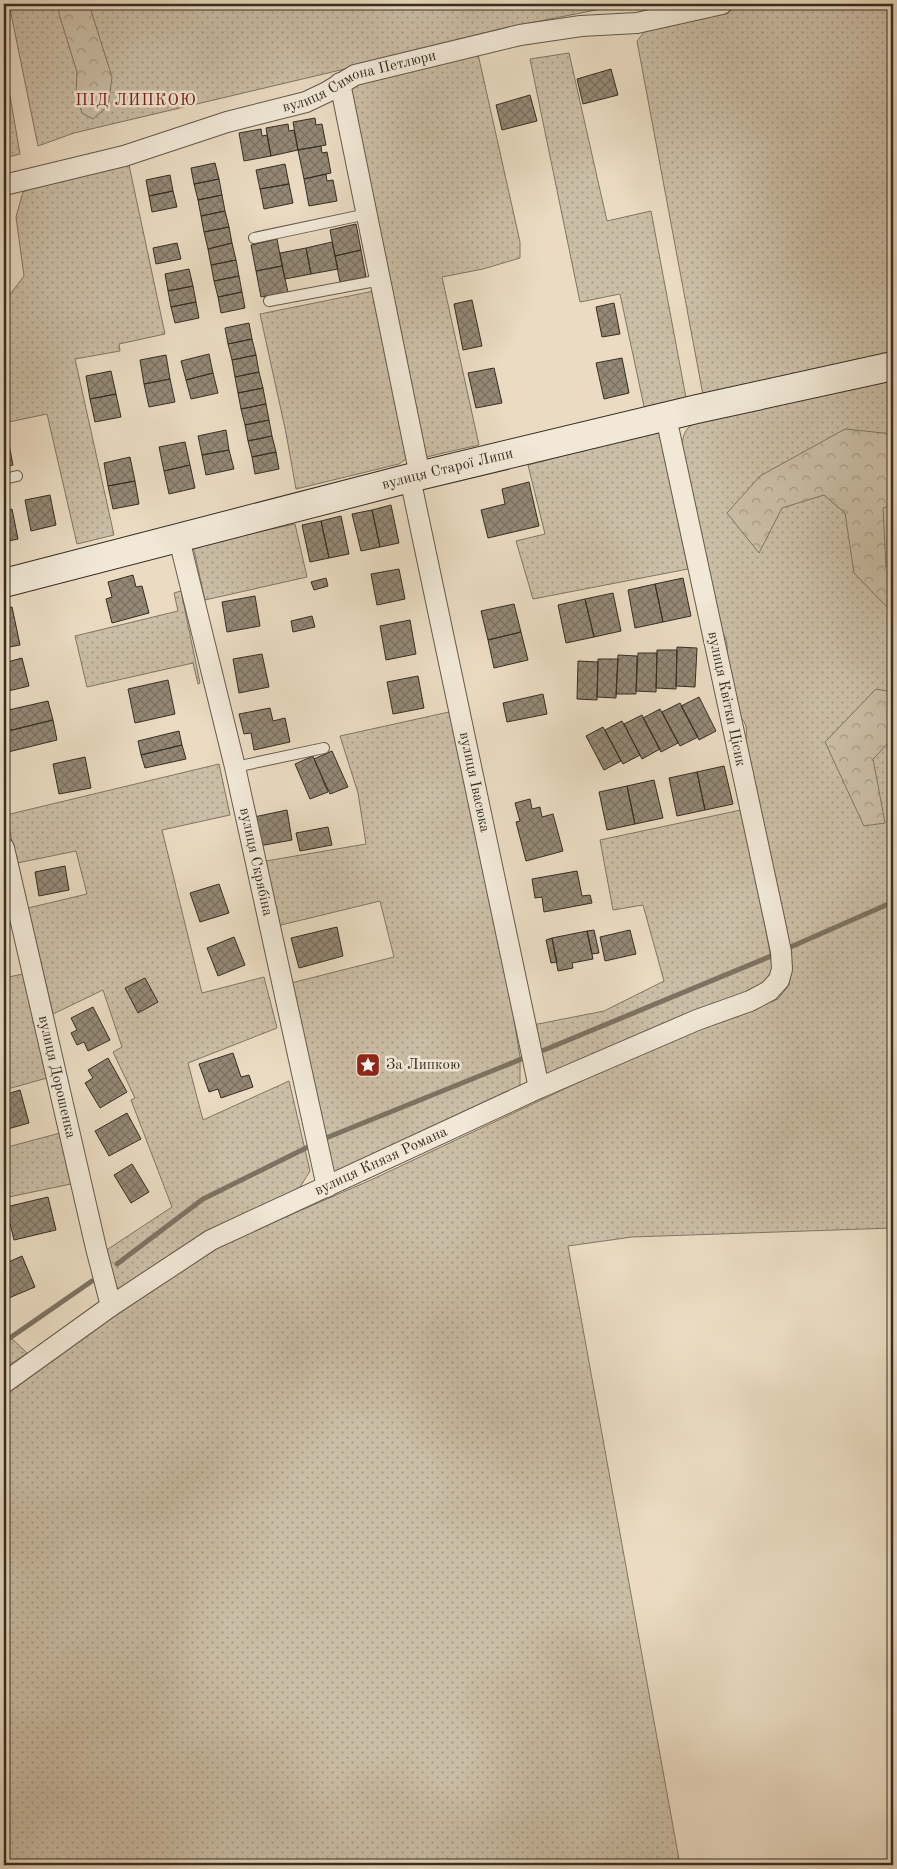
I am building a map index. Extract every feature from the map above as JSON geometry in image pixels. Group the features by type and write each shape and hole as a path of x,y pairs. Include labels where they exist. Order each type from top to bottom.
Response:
{"street":[{"name":"вулиця Симона Петлюри","path":"4,185 124,156 227,122 306,102 355,75 520,35 581,26 637,23 722,4"},
{"name":"вулиця Івасюка","path":"340,83 380,280 415,477 539,1088"},
{"name":"вулиця Старої Липи","path":"4,583 415,477 666,417 893,366"},
{"name":"вулиця Квітки Цісик","path":"666,417 781,952 782,970 779,980"},
{"name":"вулиця Скрябіна","path":"179,539 235,767 320,1160 328,1187"},
{"name":"вулиця Дорошенка","path":"4,848 111,1306"},
{"name":"вулиця Князя Романа","path":"4,1383 111,1306 211,1240 539,1088 698,1020 750,1001 769,991 779,980"}],"lane":[{"path":"254,238 367,214"},
{"path":"269,301 380,280"},
{"path":"4,479 17,476"},
{"path":"235,767 324,748"}],"green space":[{"path":"9,4 627,4 519,25 349,68 74,133 38,146"},
{"path":"59,4 89,4 112,77 108,106 93,119 82,113 76,93 77,72 59,14"},
{"path":"751,4 893,4 893,352 703,395 637,41 646,30"},
{"path":"569,53 607,221 651,211 687,403 645,411 620,294 580,302 530,59"},
{"path":"478,54 520,242 520,258 483,269 442,277 479,445 426,457 345,85"},
{"path":"4,61 20,154 4,158"},
{"path":"129,165 165,334 119,344 120,351 75,359 114,535 77,544 47,414 4,423 4,297 8,297 24,276 16,217 23,192 36,186"},
{"path":"374,291 407,451 406,459 399,464 296,489 260,314"},
{"path":"893,378 893,1228 632,1237 568,1246 680,1865 4,1865 4,1392 153,1287 221,1245 373,1179 690,1030 778,999 789,985 792,966 745,741 746,727 744,721 739,716 726,656 726,641 719,628 682,450 682,441 688,428 695,423"},
{"path":"845,429 893,434 893,505 883,508 886,567 893,570 893,613 854,573 845,513 824,495 782,508 759,553 727,513 760,476"},
{"path":"654,431 660,433 662,439 688,569 533,599 516,541 545,534 528,465"},
{"path":"295,524 307,577 205,600 193,546"},
{"path":"181,591 200,683 198,684 193,663 87,687 75,636 178,611 174,593"},
{"path":"876,689 893,692 893,738 873,759 885,823 864,826 825,742"},
{"path":"449,712 492,898 520,1057 520,1089 335,1172 330,1168 291,983 394,957 380,901 277,926 260,862 366,844 358,793 340,736"},
{"path":"219,764 230,815 162,830 202,993 264,977 277,1028 188,1063 203,1120 289,1081 310,1171 297,1192 123,1290 116,1289 105,1251 172,1207 131,1100 135,1098 113,1052 122,1047 103,990 53,1014 28,908 87,894 76,851 17,863 6,815"},
{"path":"741,810 772,964 770,978 757,988 544,1076 533,1025 604,1011 664,981 643,905 613,910 600,840"},
{"path":"23,974 47,1078 4,1090 4,978"},
{"path":"60,1133 71,1184 4,1198 4,1148"},
{"path":"4,1331 27,1353 4,1369"}],"building":[{"path":"611,69 618,95 583,104 577,79"},
{"path":"530,95 537,121 502,130 496,105"},
{"path":"315,118 316,125 322,124 326,145 298,150 293,122"},
{"path":"288,124 289,131 294,130 298,150 271,156 266,128"},
{"path":"261,129 262,136 267,135 271,156 244,161 239,133"},
{"path":"321,146 322,153 327,152 331,173 304,179 298,150"},
{"path":"215,163 219,179 194,184 191,168"},
{"path":"285,164 289,184 260,189 256,170"},
{"path":"326,174 327,181 333,180 337,201 309,206 304,179"},
{"path":"170,175 173,191 149,196 146,180"},
{"path":"219,179 222,195 198,200 194,184"},
{"path":"289,184 293,203 264,209 260,189"},
{"path":"173,191 177,207 152,212 149,196"},
{"path":"222,195 225,211 201,216 198,200"},
{"path":"225,211 229,227 204,232 201,216"},
{"path":"356,224 361,250 335,256 330,230"},
{"path":"229,227 232,243 208,249 204,232"},
{"path":"277,239 282,266 256,271 251,245"},
{"path":"332,242 338,269 311,274 306,248"},
{"path":"177,243 181,259 156,264 153,248"},
{"path":"232,243 236,260 211,265 208,249"},
{"path":"306,248 311,274 285,279 280,253"},
{"path":"361,250 366,277 340,282 335,256"},
{"path":"236,260 239,276 214,281 211,265"},
{"path":"282,266 288,292 261,297 256,271"},
{"path":"189,269 193,286 168,291 165,274"},
{"path":"239,276 242,292 218,297 214,281"},
{"path":"193,286 196,302 171,307 168,291"},
{"path":"242,292 245,308 221,313 218,297"},
{"path":"472,300 482,346 463,350 454,304"},
{"path":"196,302 199,318 175,323 171,307"},
{"path":"614,303 620,334 602,337 596,307"},
{"path":"249,323 252,339 228,344 225,328"},
{"path":"252,339 256,355 232,360 228,344"},
{"path":"209,354 213,373 186,380 181,361"},
{"path":"166,355 170,379 144,384 140,360"},
{"path":"256,355 259,372 235,377 232,360"},
{"path":"622,358 629,393 604,399 596,363"},
{"path":"494,368 502,403 476,408 468,373"},
{"path":"111,371 116,394 90,399 86,376"},
{"path":"259,372 263,388 238,393 235,377"},
{"path":"213,373 218,393 191,399 186,380"},
{"path":"170,379 175,402 149,407 144,384"},
{"path":"263,388 266,404 241,409 238,393"},
{"path":"116,394 121,417 95,422 90,399"},
{"path":"266,404 269,420 245,425 241,409"},
{"path":"269,420 272,436 248,441 245,425"},
{"path":"6,429 13,465 4,467 4,430"},
{"path":"226,430 229,450 202,455 198,436"},
{"path":"272,436 276,452 252,457 248,441"},
{"path":"185,442 190,465 164,471 159,447"},
{"path":"229,450 234,469 206,475 202,455"},
{"path":"276,452 279,469 255,474 252,457"},
{"path":"130,457 135,481 108,486 104,463"},
{"path":"190,465 195,488 169,494 164,471"},
{"path":"135,481 139,504 113,509 108,486"},
{"path":"529,482 539,526 488,538 481,510 505,504 502,489"},
{"path":"50,495 56,525 31,531 25,500"},
{"path":"391,505 399,543 380,547 372,510"},
{"path":"12,509 18,539 4,542 4,511"},
{"path":"372,510 380,547 361,551 352,514"},
{"path":"341,516 349,554 329,558 321,521"},
{"path":"321,521 329,558 310,562 302,525"},
{"path":"399,569 405,599 377,605 371,574"},
{"path":"133,575 136,587 142,586 149,613 112,623 106,599 112,597 108,582"},
{"path":"326,578 328,586 314,590 311,582"},
{"path":"683,578 691,616 663,622 655,584"},
{"path":"655,584 663,622 635,628 628,590"},
{"path":"613,593 621,631 594,637 585,599"},
{"path":"255,596 260,626 227,632 222,602"},
{"path":"585,599 594,637 566,643 558,605"},
{"path":"514,604 521,632 488,640 481,611"},
{"path":"12,607 20,645 4,648 4,609"},
{"path":"312,616 315,627 293,632 291,621"},
{"path":"410,620 416,654 386,660 380,626"},
{"path":"521,632 528,660 494,668 488,640"},
{"path":"677,647 697,648 695,687 676,686"},
{"path":"657,650 677,650 676,689 656,688"},
{"path":"638,653 657,653 656,692 636,691"},
{"path":"262,654 269,687 239,693 233,659"},
{"path":"618,655 637,656 636,694 616,694"},
{"path":"22,658 29,686 4,692 4,663"},
{"path":"598,659 618,659 616,698 597,697"},
{"path":"578,661 598,662 597,700 577,699"},
{"path":"418,676 424,708 393,714 387,682"},
{"path":"168,680 175,714 135,723 128,689"},
{"path":"543,694 547,714 507,722 503,703"},
{"path":"699,697 716,731 699,740 681,706"},
{"path":"48,701 53,720 4,732 4,711"},
{"path":"680,703 698,737 680,746 662,712"},
{"path":"270,708 273,721 285,718 290,742 254,750 251,733 244,734 239,714"},
{"path":"660,709 678,743 661,752 643,718"},
{"path":"642,715 660,749 642,759 624,724"},
{"path":"53,720 57,740 4,753 4,732"},
{"path":"622,721 640,755 623,764 605,730"},
{"path":"603,727 621,761 604,770 586,736"},
{"path":"179,731 182,745 141,755 138,741"},
{"path":"182,745 186,759 145,768 141,755"},
{"path":"332,751 348,787 330,794 314,759"},
{"path":"313,756 328,792 310,799 295,764"},
{"path":"85,757 91,788 59,794 53,764"},
{"path":"724,766 733,804 705,810 697,772"},
{"path":"697,772 705,810 677,816 669,778"},
{"path":"654,780 663,818 635,824 627,786"},
{"path":"627,786 635,824 607,830 599,792"},
{"path":"530,799 532,809 540,807 542,817 553,814 563,851 526,861 516,822 520,821 515,803"},
{"path":"287,810 292,840 259,846 254,817"},
{"path":"328,827 332,845 300,851 296,833"},
{"path":"65,866 69,890 39,896 35,872"},
{"path":"577,871 582,896 590,895 592,903 544,912 542,897 535,898 532,879"},
{"path":"219,884 229,913 200,922 190,893"},
{"path":"337,927 343,956 299,968 291,938"},
{"path":"594,930 599,953 592,954 587,931"},
{"path":"630,930 636,954 605,961 600,937"},
{"path":"587,931 593,959 572,963 573,968 558,971 552,938"},
{"path":"234,937 245,965 218,976 207,948"},
{"path":"552,938 557,962 551,963 546,940"},
{"path":"145,978 158,1002 138,1013 125,988"},
{"path":"93,1007 110,1040 88,1051 84,1042 77,1045 71,1033 77,1030 71,1018"},
{"path":"233,1053 241,1077 249,1075 253,1087 221,1098 218,1089 209,1092 199,1064"},
{"path":"108,1058 127,1092 100,1108 85,1083 93,1078 88,1070"},
{"path":"20,1090 29,1123 4,1130 4,1095"},
{"path":"127,1113 141,1139 109,1156 95,1131"},
{"path":"132,1164 149,1192 131,1203 114,1175"},
{"path":"48,1197 56,1230 14,1240 6,1207"},
{"path":"22,1256 35,1287 4,1300 4,1264"}],"waterway":[{"path":"786,949 893,902"},
{"path":"537,1053 776,954"},
{"path":"321,1140 529,1056"},
{"path":"117,1264 203,1199 314,1144"},
{"path":"4,1342 92,1281"}],"place":[{"name":"За Липкою","path":"368,1065"}],"district":[{"name":"ПІД ЛИПКОЮ","path":"136,101"}]}
